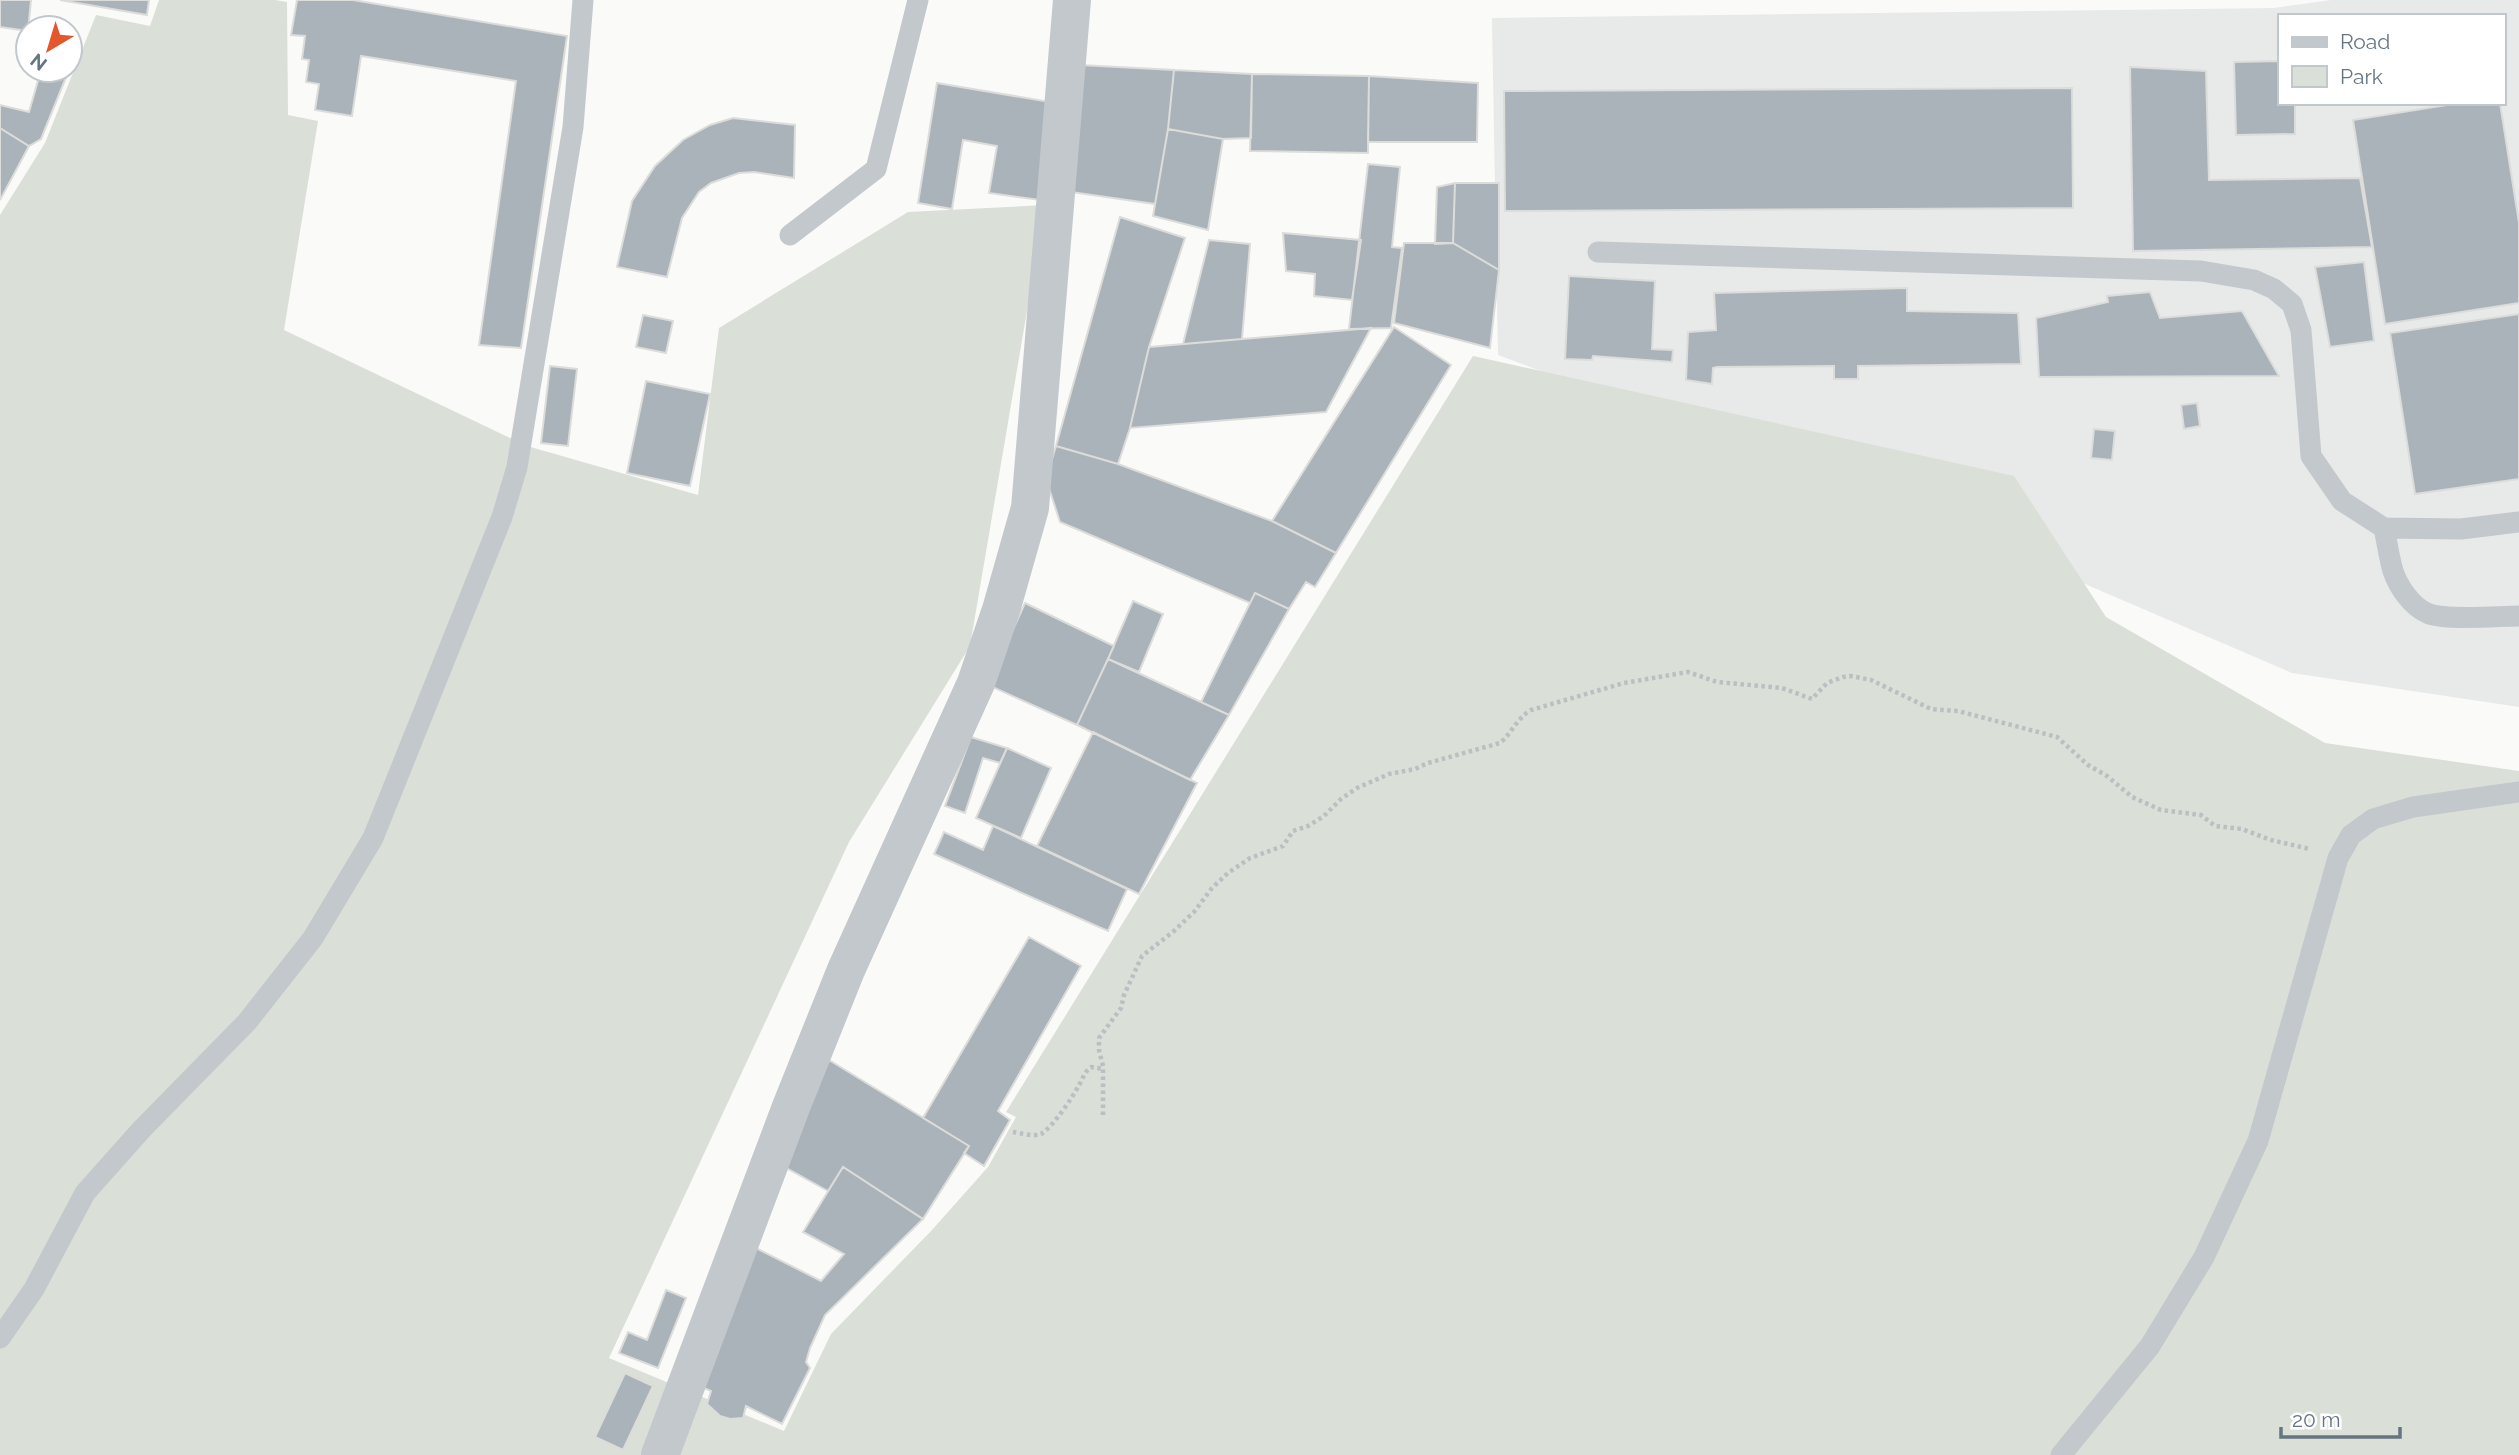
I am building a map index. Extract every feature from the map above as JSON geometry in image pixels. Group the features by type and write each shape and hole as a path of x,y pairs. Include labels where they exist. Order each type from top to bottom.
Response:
{"street":[{"path":"660,1455 791,1107 846,970 976,683 1002,610 1030,508 1072,0"}],"lane":[{"path":"0,1338 34,1289 85,1193 142,1129 247,1022 313,939 373,838 502,517 517,467 573,127 583,0"},
{"path":"790,235 876,169 918,0"},
{"path":"1598,252 2201,271 2254,279 2274,289 2292,304 2301,330 2311,456 2342,501 2384,528 2461,529 2519,522"},
{"path":"2384,528 2393,571 2402,589 2427,613 2444,616 2519,616"},
{"path":"2061,1455 2150,1346 2204,1257 2258,1141 2337,858 2351,835 2373,819 2413,807 2519,792"}],"path":[{"path":"1103,1115 1103,1069 1099,1038 1121,1008 1142,956 1174,931 1228,873 1250,858 1283,846 1293,831 1324,817 1341,799 1357,788 1389,774 1415,769 1500,743 1523,715 1531,710 1624,683 1688,672 1717,682 1782,688 1812,699 1827,683 1843,677 1871,680 1931,709 1958,711 2057,737 2088,765 2107,776 2132,797 2161,810 2201,815 2215,827 2242,829 2337,858"},
{"path":"1013,1132 1041,1134 1078,1087 1087,1069 1103,1069"}],"shaded area":[{"path":"2331,0 2519,0 2519,707 2292,673 1920,513 1498,355 1492,18 2273,8"}],"green space":[{"path":"159,0 287,2 288,115 318,121 284,330 527,446 698,495 719,328 908,212 1045,205 970,646 849,842 609,1358 784,1431 831,1334 932,1230 988,1167 1016,1117 1006,1112 1473,356 2014,476 2106,617 2325,743 2519,771 2519,1455 0,1455 0,215 45,143 69,84 84,84 84,45 96,15 150,26"}],"building":[{"path":"0,0 31,0 30,14 14,14 14,29 0,27"},
{"path":"60,0 149,0 147,15"},
{"path":"297,0 353,0 567,36 521,348 479,345 516,81 361,56 352,116 315,110 319,84 306,82 309,60 302,59 305,36 291,35"},
{"path":"2278,61 2278,105 2295,105 2295,134 2236,135 2234,62"},
{"path":"1080,65 1174,70 1168,129 1155,204 1071,192"},
{"path":"2130,67 2206,71 2209,180 2360,178 2372,247 2133,251"},
{"path":"1174,70 1252,74 1251,138 1223,139 1168,129"},
{"path":"1252,74 1369,76 1368,153 1250,151"},
{"path":"1369,76 1478,83 1477,142 1368,142"},
{"path":"937,83 1056,103 1040,200 989,193 997,146 963,140 952,209 918,203"},
{"path":"37,84 63,84 41,139 29,146 0,128 0,105 29,112"},
{"path":"2072,88 2073,208 1505,211 1504,91"},
{"path":"2447,105 2500,105 2519,223 2519,303 2385,324 2353,120"},
{"path":"733,118 795,125 794,178 754,172 739,173 711,183 699,192 682,218 667,277 617,267 632,201 655,166 683,140 710,125"},
{"path":"0,128 29,146 0,200"},
{"path":"1168,129 1223,139 1208,230 1153,216"},
{"path":"1368,164 1400,167 1392,247 1402,248 1391,328 1349,329"},
{"path":"1455,183 1499,183 1499,270 1453,243"},
{"path":"1455,183 1453,243 1435,244 1437,187"},
{"path":"1120,217 1185,238 1149,347 1130,428 1118,464 1056,446"},
{"path":"1283,233 1361,240 1352,300 1314,296 1315,274 1286,271"},
{"path":"1209,240 1250,244 1242,339 1183,344"},
{"path":"1404,243 1453,243 1499,270 1490,348 1394,323"},
{"path":"2364,262 2374,341 2330,347 2315,267"},
{"path":"1569,276 1655,281 1652,349 1673,350 1672,362 1593,356 1592,360 1565,359"},
{"path":"1907,288 1907,311 2018,313 2021,364 1858,366 1858,379 1834,379 1834,366 1717,367 1713,368 1712,384 1686,380 1688,332 1716,330 1714,293"},
{"path":"2150,292 2160,318 2242,311 2279,376 2039,377 2036,318 2108,302 2107,296"},
{"path":"2519,314 2519,479 2415,494 2390,333"},
{"path":"643,315 673,321 666,353 636,347"},
{"path":"1394,327 1451,365 1336,553 1272,521"},
{"path":"1371,328 1326,412 1130,428 1149,347"},
{"path":"550,366 577,369 568,446 541,443"},
{"path":"646,381 710,394 690,486 627,473"},
{"path":"2197,403 2200,426 2184,429 2181,405"},
{"path":"2094,429 2115,431 2112,460 2091,458"},
{"path":"1056,446 1118,464 1272,521 1336,553 1315,587 1306,582 1289,609 1255,593 1250,603 1060,522 1046,479"},
{"path":"1255,593 1289,609 1229,715 1201,702"},
{"path":"1133,601 1163,614 1139,672 1108,659"},
{"path":"1025,603 1114,646 1077,725 988,685"},
{"path":"1108,659 1229,715 1190,780 1077,725"},
{"path":"1093,732 1197,783 1139,894 1037,846"},
{"path":"971,737 1007,748 1000,763 983,758 965,813 945,806"},
{"path":"1007,748 1051,768 1021,838 976,818"},
{"path":"993,826 1127,889 1108,931 934,854 944,832 983,850"},
{"path":"1029,937 1081,966 998,1111 1010,1120 984,1166 964,1153 969,1146 923,1118"},
{"path":"829,1060 969,1146 923,1219 843,1167 828,1191 781,1165"},
{"path":"843,1167 923,1219 825,1315 806,1362 810,1368 782,1424 746,1406 743,1418 730,1419 720,1416 707,1404 711,1391 700,1386 752,1246 821,1281 844,1254 803,1232"},
{"path":"666,1290 686,1298 658,1368 619,1353 628,1332 647,1340"},
{"path":"625,1373 653,1386 623,1450 595,1437"}]}
